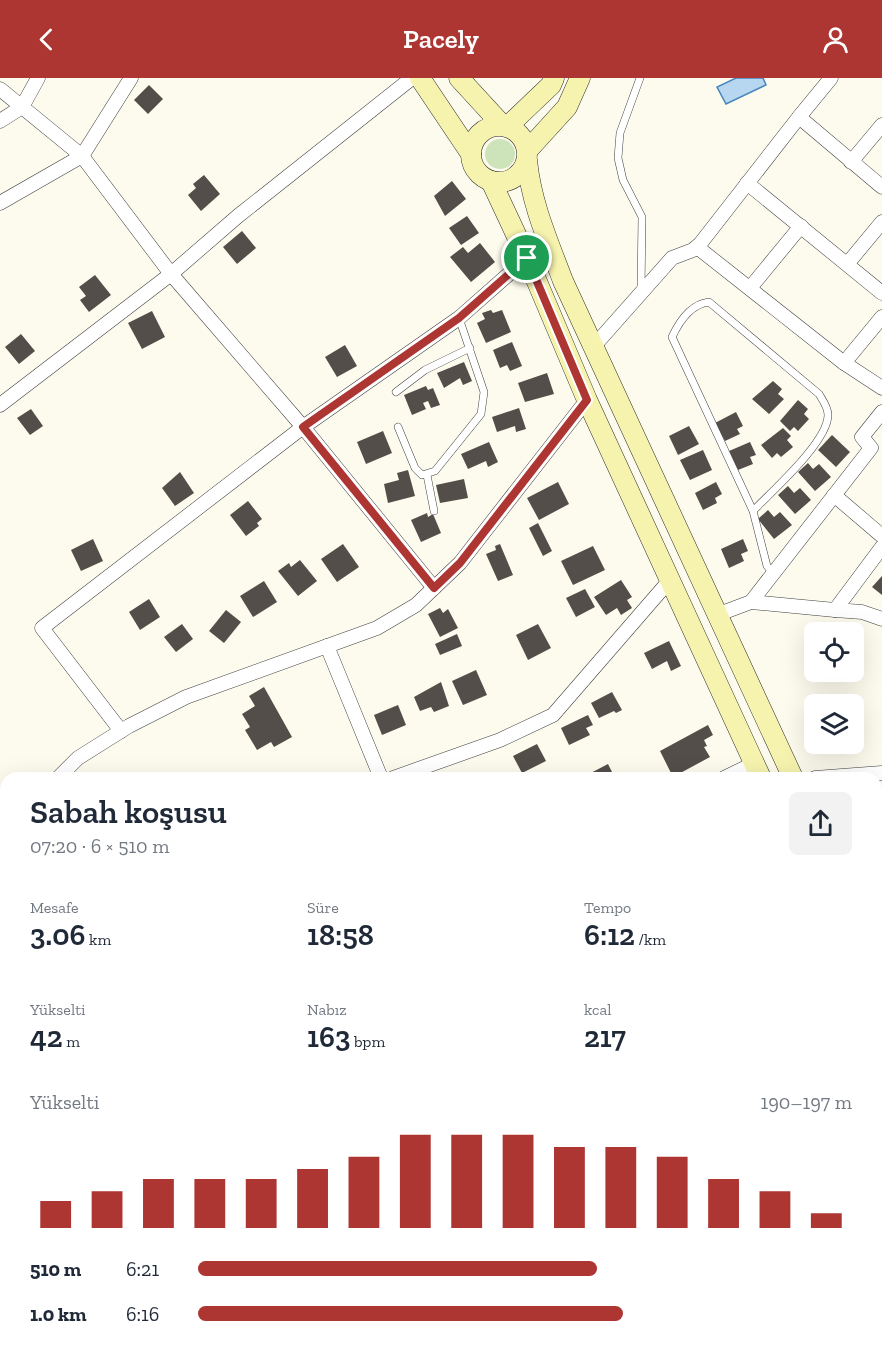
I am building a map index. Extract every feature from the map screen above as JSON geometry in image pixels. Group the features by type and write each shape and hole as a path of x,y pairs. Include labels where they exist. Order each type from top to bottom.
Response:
{"street":[{"path":"0,121 22,107 38,78"},
{"path":"0,204 82,156 131,78"},
{"path":"0,405 171,274 238,216 412,78"},
{"path":"420,78 471,154 477,171 491,181 527,258 587,400 758,771"},
{"path":"459,78 505,127 520,134 527,156 530,188 538,218 563,281 790,772"},
{"path":"471,154 477,136 484,130 505,127 551,85 554,78"},
{"path":"491,181 509,181 517,176 527,156 567,107 580,78"},
{"path":"594,346 672,258 697,246 831,78"},
{"path":"0,89 82,156 171,274 303,427 434,588"},
{"path":"799,117 882,187"},
{"path":"851,162 882,125"},
{"path":"747,183 882,293"},
{"path":"848,263 882,222"},
{"path":"750,288 801,226"},
{"path":"697,246 844,363 882,388"},
{"path":"121,731 42,628 303,427 459,318 527,258"},
{"path":"844,363 882,317"},
{"path":"64,772 78,758 121,731 186,698 377,628 416,605 460,563 587,400"},
{"path":"751,602 872,448 862,437 882,412"},
{"path":"834,495 882,536"},
{"path":"835,610 882,547"},
{"path":"410,772 501,740 553,715 670,580"},
{"path":"719,614 751,602 862,612 882,619"},
{"path":"327,646 379,772"}],"lane":[{"path":"640,78 620,133 618,158 623,180 642,217 641,293"},
{"path":"753,512 813,447 826,426 826,406 819,394 718,309 708,302 701,303 692,309 672,337 753,512 767,566 773,573"},
{"path":"398,427 416,468 422,475 427,475 441,465 481,414 484,392 459,318"},
{"path":"396,392 425,369 470,348"},
{"path":"427,475 434,511"}],"green space":[{"path":"500,139 511,143 515,154 511,165 500,169 489,165 485,154 489,143"}],"water":[{"path":"736,78 763,78 766,85 726,104 717,87"}],"building":[{"path":"149,85 163,99 148,114 134,100"},
{"path":"204,175 220,194 201,211 188,195 196,188 193,184"},
{"path":"452,181 466,199 445,216 434,196"},
{"path":"467,216 479,233 461,245 449,228"},
{"path":"242,231 256,248 237,264 223,247"},
{"path":"480,243 495,262 471,282 450,257 463,247 468,253"},
{"path":"95,275 111,295 89,312 80,300 86,296 79,287"},
{"path":"491,310 493,313 502,310 511,332 486,343 477,323 485,319 482,313"},
{"path":"152,311 165,337 142,349 128,323"},
{"path":"21,334 35,351 19,364 5,347"},
{"path":"512,342 522,366 510,371 507,365 500,368 493,350"},
{"path":"345,345 357,366 337,377 325,357"},
{"path":"464,362 472,381 463,385 460,378 444,388 437,373"},
{"path":"547,373 554,394 525,402 518,383"},
{"path":"773,381 782,389 778,394 784,399 769,414 752,399"},
{"path":"426,386 428,390 433,388 440,405 431,408 428,401 423,403 426,409 412,415 404,395"},
{"path":"798,400 808,409 804,414 809,419 798,431 794,427 790,431 780,421"},
{"path":"519,408 526,429 516,432 515,426 497,432 492,417"},
{"path":"31,409 43,426 30,435 17,418"},
{"path":"736,412 743,426 737,429 740,434 725,441 715,423"},
{"path":"689,426 699,444 678,455 669,436"},
{"path":"783,428 791,436 787,440 793,447 781,457 777,453 772,458 761,445"},
{"path":"383,431 392,453 366,464 357,442"},
{"path":"832,435 850,452 836,467 818,450"},
{"path":"489,442 498,462 488,467 486,461 468,469 461,454"},
{"path":"750,442 756,455 750,457 753,464 738,470 729,451"},
{"path":"703,450 712,470 690,480 680,460"},
{"path":"808,463 813,469 819,464 831,477 815,491 798,472"},
{"path":"408,470 415,496 388,503 384,484 399,480 397,473"},
{"path":"180,472 194,493 175,506 162,488"},
{"path":"464,479 468,498 440,503 436,485"},
{"path":"558,482 569,504 539,520 527,498"},
{"path":"716,482 722,494 715,498 717,503 703,510 695,493"},
{"path":"788,486 794,493 800,488 811,500 795,514 778,495"},
{"path":"248,501 262,519 257,523 259,526 246,536 230,515"},
{"path":"768,510 774,517 780,512 792,525 774,539 758,519"},
{"path":"427,513 428,517 433,514 441,533 421,542 411,520"},
{"path":"538,523 552,551 543,556 529,528"},
{"path":"93,539 103,561 81,571 71,550"},
{"path":"743,539 748,551 741,554 744,561 729,568 721,549"},
{"path":"343,544 359,567 337,582 321,559"},
{"path":"500,544 513,575 498,581 486,554 496,550 495,546"},
{"path":"593,546 605,570 573,585 561,561"},
{"path":"300,560 317,581 298,596 278,571 289,563 291,567"},
{"path":"882,576 882,595 872,587"},
{"path":"621,580 632,597 627,600 632,608 621,615 617,608 606,615 594,597"},
{"path":"264,581 277,602 253,617 240,596"},
{"path":"585,589 595,607 576,617 566,598"},
{"path":"149,599 160,617 140,630 129,612"},
{"path":"440,608 443,613 448,609 458,628 440,637 428,614"},
{"path":"226,610 241,622 224,643 209,631"},
{"path":"182,624 193,639 176,652 164,637"},
{"path":"538,624 551,648 528,660 516,635"},
{"path":"457,634 462,646 440,655 435,644"},
{"path":"669,641 681,666 671,671 667,661 652,669 644,653"},
{"path":"476,670 487,695 463,705 452,681"},
{"path":"441,682 449,706 434,712 431,707 420,711 414,697"},
{"path":"264,687 292,737 274,747 271,742 257,750 245,730 250,727 242,714 255,706 249,696"},
{"path":"612,692 622,710 599,718 591,703"},
{"path":"398,705 406,725 382,735 374,715"},
{"path":"588,715 593,725 586,728 590,735 569,745 561,728"},
{"path":"708,725 713,735 704,740 707,746 704,747 710,757 682,772 670,772 660,751"},
{"path":"537,744 546,761 521,772 513,756"},
{"path":"608,764 612,772 593,772"}],"route":[{"path":"527,258 587,400 460,563 434,588 303,427 459,318 527,258"}]}
